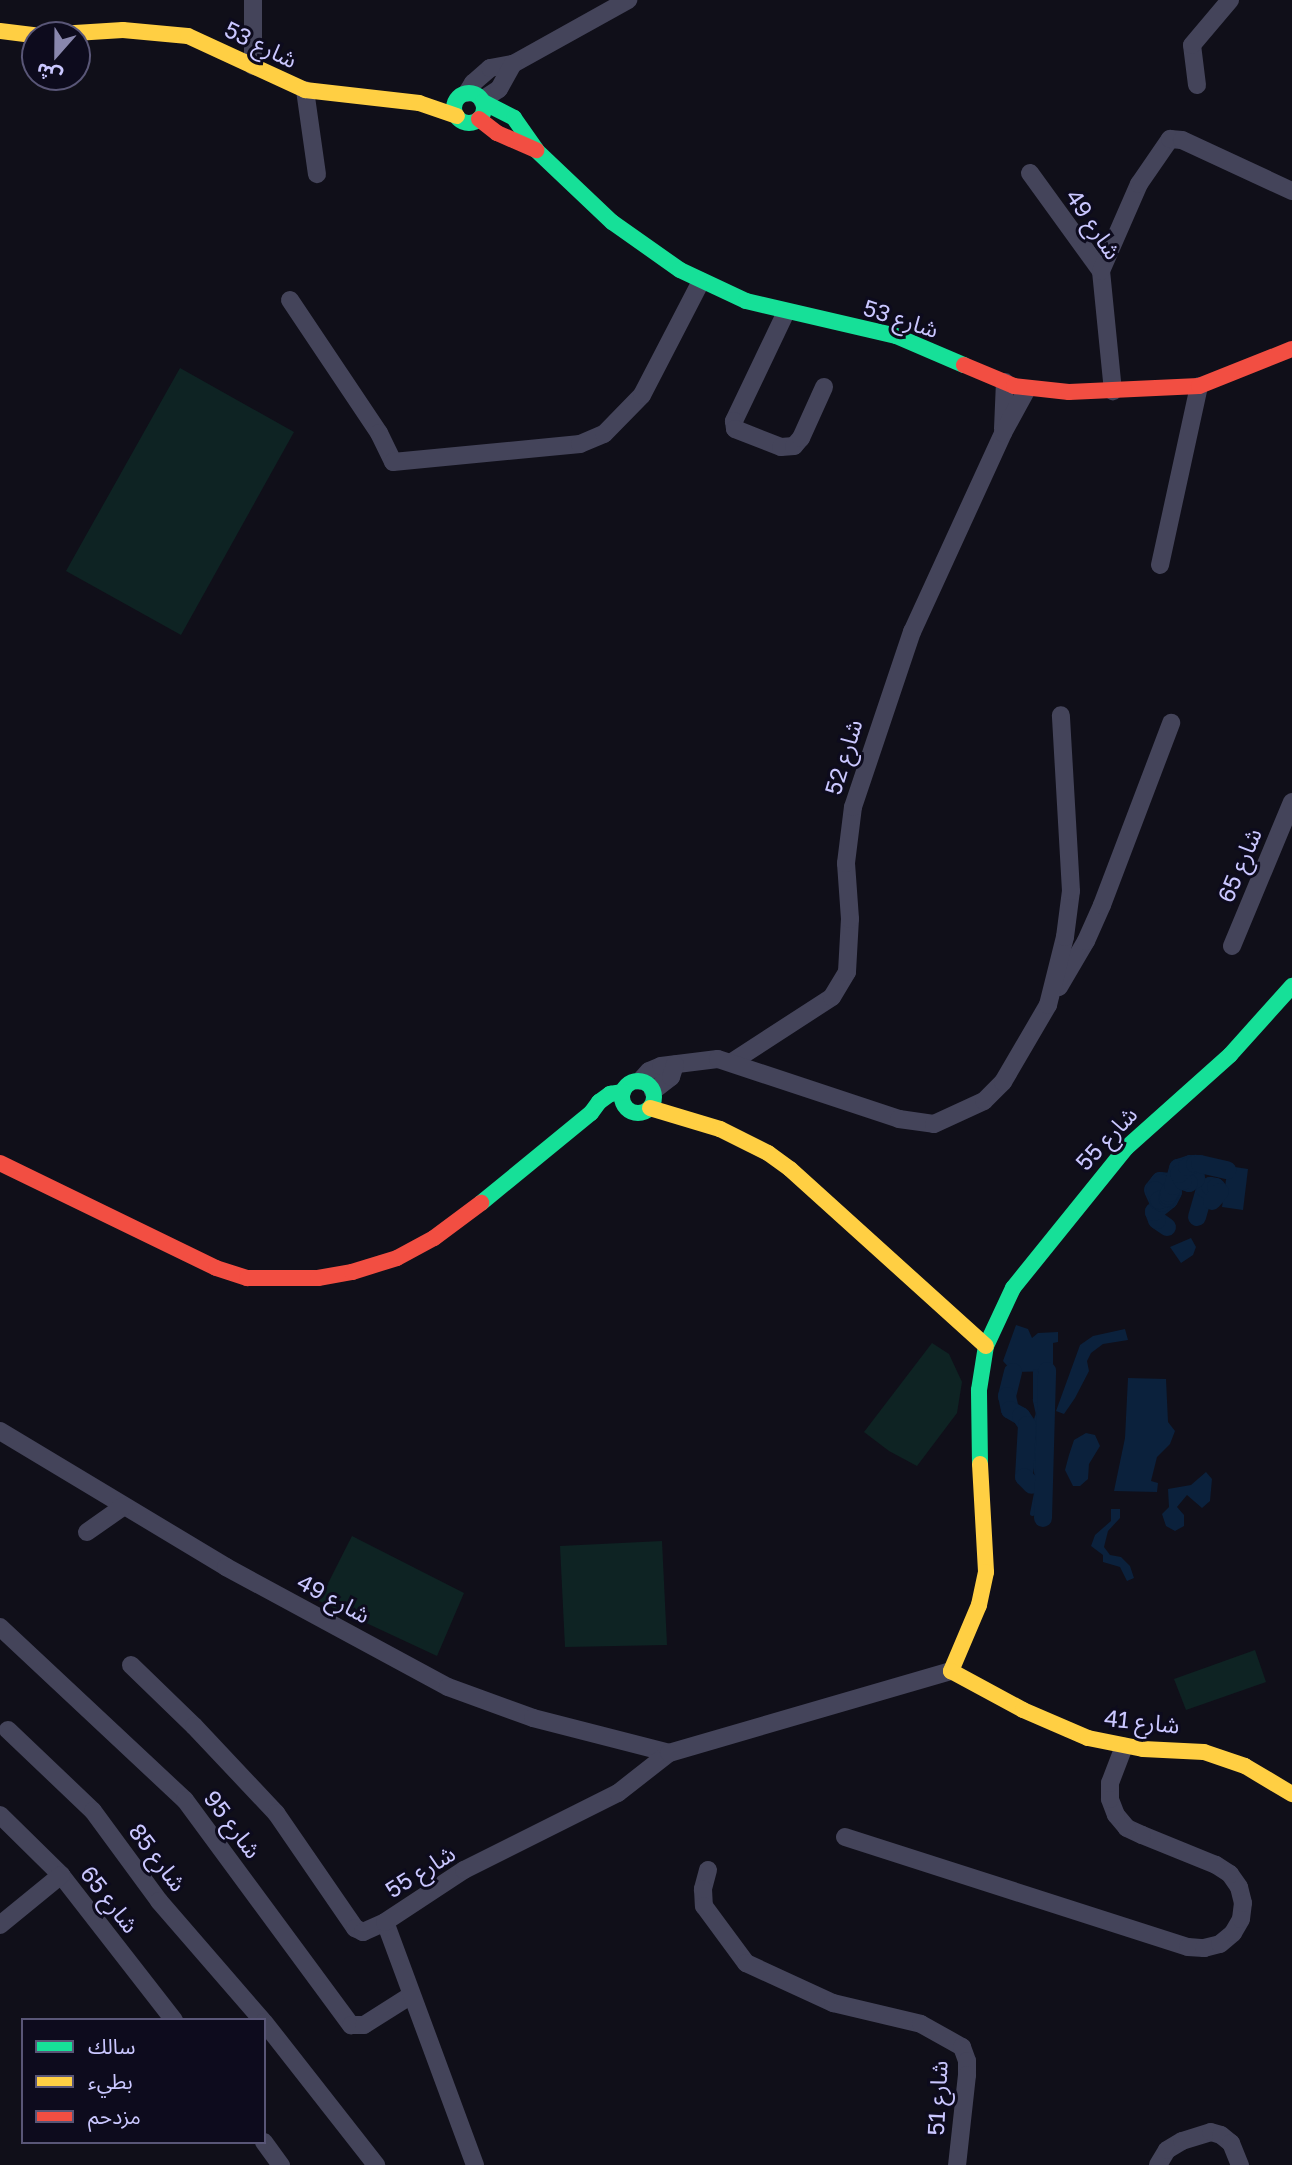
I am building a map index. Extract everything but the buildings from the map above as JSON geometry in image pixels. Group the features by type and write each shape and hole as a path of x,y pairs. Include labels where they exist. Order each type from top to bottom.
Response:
{"street":[{"path":"253,0 253,66"},
{"path":"513,64 499,89 474,98 456,103 457,116 467,122 479,119 484,108 474,98 473,83 491,68 513,64 608,6 628,0"},
{"path":"1197,85 1192,45 1230,0"},
{"path":"0,31 21,34"},
{"name":"شارع 53","path":"91,32 161,32 201,41 305,90 419,103 457,116"},
{"path":"499,89 514,118"},
{"path":"305,90 317,174"},
{"name":"شارع 53","path":"419,103 440,95 474,98 498,107 514,118 536,150 641,245 701,281 746,301 896,336 1027,389 1113,391 1199,386 1292,349"},
{"name":"شارع 53","path":"479,119 497,133 536,150"},
{"path":"1101,271 1143,177 1170,139 1182,140 1292,191"},
{"name":"شارع 49","path":"1030,173 1101,271 1113,391"},
{"path":"290,300 379,433 393,462 580,444 604,435 642,395 701,281"},
{"path":"786,312 734,421 735,429 781,447 794,446 801,438 824,387"},
{"name":"شارع 52","path":"1003,433 1005,382"},
{"path":"1160,565 1199,386"},
{"name":"شارع 52","path":"732,1062 832,997 847,972 850,919 846,863 853,807 912,632 1003,433 1027,389"},
{"path":"1048,1005 1071,906 1061,715"},
{"path":"0,1163 216,1268 247,1278 318,1278 352,1272 397,1258 434,1238 491,1196 610,1094 624,1099 634,1113 650,1094 671,1077 675,1065 703,1059 732,1062 899,1119 934,1124 984,1101 1003,1083 1086,941 1171,723"},
{"name":"شارع 65","path":"1232,946 1292,802"},
{"name":"شارع 55","path":"951,1671 979,1605 986,1572 980,1473 979,1390 986,1346 1013,1288 1105,1172 1167,1110 1230,1055 1292,986"},
{"path":"624,1099 630,1083 684,1108 694,1120 744,1140 790,1169 986,1346"},
{"name":"شارع 49","path":"0,1431 226,1567 448,1686 533,1718 669,1753"},
{"path":"87,1532 124,1506"},
{"name":"شارع 95","path":"0,1627 185,1800 351,2025 364,2025 410,1996"},
{"path":"131,1665 194,1726 276,1813 355,1928 359,1932 368,1931 385,1922"},
{"path":"669,1753 951,1671"},
{"name":"شارع 41","path":"951,1671 1069,1731 1124,1747 1184,1749 1213,1755 1245,1766 1292,1794"},
{"name":"شارع 85","path":"8,1730 93,1811 159,1900 260,2018"},
{"path":"845,1837 1188,1947 1204,1948 1220,1944 1233,1933 1241,1919 1243,1903 1239,1887 1230,1874 1216,1865 1127,1828 1116,1815 1110,1799 1110,1783 1124,1747"},
{"name":"شارع 55","path":"475,2165 438,2060 410,1996 385,1922 464,1870 618,1793 669,1753"},
{"name":"شارع 65","path":"0,1815 61,1875 172,2018"},
{"name":"شارع 51","path":"708,1870 703,1889 704,1906 746,1963 832,2003 921,2024 962,2047 967,2061 957,2165"},
{"path":"0,1925 61,1875"},
{"name":"شارع 85","path":"266,2025 376,2165"},
{"path":"1158,2165 1167,2150 1182,2141 1211,2132 1221,2135 1231,2143 1240,2165"},
{"path":"265,2144 281,2165"}],"green space":[{"path":"180,368 294,432 181,635 66,571"},
{"path":"932,1343 949,1354 962,1382 957,1413 917,1466 889,1451 864,1432"},
{"path":"352,1536 464,1593 437,1656 319,1601"},
{"path":"662,1541 667,1645 565,1647 560,1546"},
{"path":"1255,1650 1266,1682 1186,1710 1174,1679"}],"water":[{"path":"1228,1166 1248,1169 1243,1210 1222,1207"},
{"path":"1191,1238 1196,1247 1193,1255 1181,1263 1170,1247"},
{"path":"1016,1325 1028,1329 1032,1338 1038,1333 1058,1332 1058,1342 1053,1343 1053,1371 1013,1372 1003,1361"},
{"path":"1125,1329 1128,1340 1103,1344 1091,1353 1087,1361 1089,1371 1075,1398 1064,1414 1056,1411 1080,1345 1093,1336"},
{"path":"1128,1378 1166,1379 1168,1422 1175,1431 1170,1444 1157,1457 1151,1481 1158,1483 1157,1492 1114,1491 1125,1438"},
{"path":"1086,1433 1095,1435 1100,1446 1089,1464 1088,1479 1080,1486 1073,1486 1065,1470 1074,1440"},
{"path":"1206,1472 1212,1479 1210,1501 1202,1508 1187,1495 1177,1507 1184,1515 1184,1526 1175,1531 1166,1526 1162,1514 1169,1507 1168,1489 1191,1485"},
{"path":"1111,1509 1120,1509 1120,1518 1108,1531 1104,1547 1110,1555 1121,1557 1130,1566 1134,1578 1127,1581 1120,1567 1103,1562 1103,1555 1091,1546 1095,1535 1111,1521"}],"waterway":[{"path":"1167,1227 1157,1220 1154,1212 1169,1200 1173,1192 1172,1186 1170,1182 1160,1181 1153,1190 1158,1201 1162,1203 1168,1199 1171,1192 1170,1186 1161,1183 1155,1190 1159,1200 1167,1198 1169,1193 1173,1186 1178,1168 1190,1164 1195,1167 1196,1179 1189,1183 1183,1181 1179,1174 1187,1167 1195,1164 1227,1170"},
{"path":"1197,1217 1205,1189 1210,1186 1216,1187 1220,1192 1212,1201"},
{"path":"1032,1513 1038,1481 1033,1458 1040,1424 1035,1400 1035,1371"},
{"path":"1038,1472 1040,1460 1035,1422 1042,1400 1041,1371"},
{"path":"1043,1518 1047,1371"},
{"path":"1013,1372 1007,1396 1010,1410 1021,1416 1027,1425 1024,1477 1032,1485"},
{"path":"1037,1499 1038,1513"}],"traffic: fast":[{"path":"469,93 479,98 484,108 479,118 469,123 459,118 454,108 459,98 469,93"},
{"path":"483,102 514,118 536,150 612,222 680,270 746,301 896,336 964,365"},
{"path":"980,1464 979,1390 986,1346 1013,1288 1126,1148 1230,1055 1292,986"},
{"path":"638,1081 649,1086 654,1097 649,1108 638,1113 627,1108 622,1097 627,1086 638,1081"},
{"path":"481,1203 591,1113 599,1102 610,1094 623,1092"}],"traffic: slow":[{"path":"91,32 123,30 188,36 305,90 419,103 457,116"},
{"path":"0,31 21,33"},
{"path":"650,1108 720,1129 768,1153 790,1169 986,1346"},
{"path":"980,1464 986,1572 979,1605 951,1671 1023,1710 1088,1738 1143,1749 1204,1752 1245,1766 1292,1794"}],"traffic: jam":[{"path":"479,119 497,133 536,150"},
{"path":"964,365 1014,386 1069,392 1199,386 1292,349"},
{"path":"0,1163 216,1268 247,1278 318,1278 352,1272 397,1258 434,1238 481,1203"}]}
